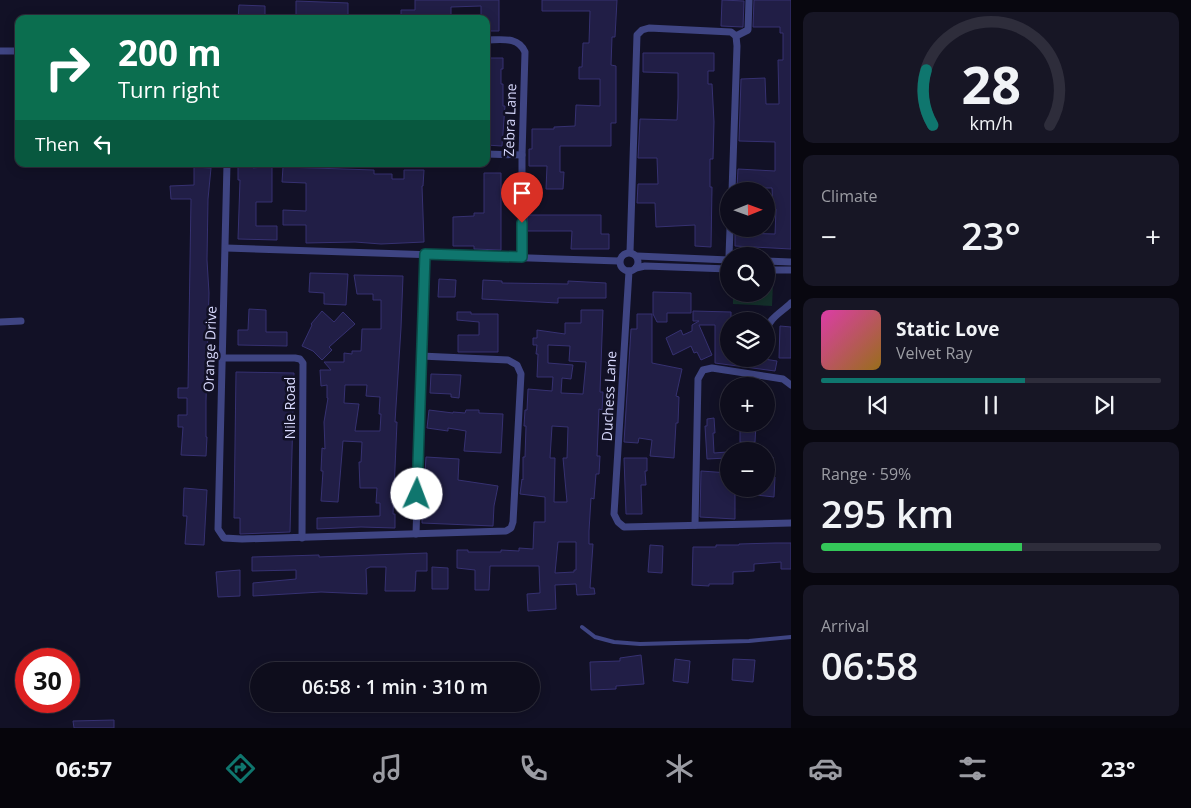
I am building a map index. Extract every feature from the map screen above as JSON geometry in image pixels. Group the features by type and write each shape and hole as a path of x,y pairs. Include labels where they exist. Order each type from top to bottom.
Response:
{"street":[{"path":"736,36 746,32 748,29 749,0"},
{"path":"632,270 638,262 633,254 637,35 642,30 730,32 736,36"},
{"path":"732,182 736,36"},
{"name":"Zebra Lane","path":"490,40 515,41 522,45 525,52 522,154 522,257"},
{"path":"0,51 15,51"},
{"path":"490,154 522,154"},
{"name":"Orange Drive","path":"227,167 218,529 220,534 228,539 302,538"},
{"path":"226,248 619,260"},
{"path":"619,260 625,253 720,258"},
{"path":"416,534 425,254"},
{"path":"619,260 620,266 624,270 646,266 720,269"},
{"path":"775,261 791,262"},
{"name":"Duchess Lane","path":"632,270 614,514 618,522 624,526 695,525"},
{"path":"775,270 791,270"},
{"path":"775,317 791,303"},
{"path":"0,322 21,321"},
{"path":"302,538 506,531 511,528 513,522 521,374 517,365 508,360 421,356"},
{"name":"Nile Road","path":"221,358 296,358 300,359 303,363 302,538"},
{"path":"791,386 783,379 712,368 703,370 698,379 695,525 791,523"}],"lane":[{"path":"582,627 595,637 614,642 640,644 749,641 791,637"}],"green space":[{"path":"733,302 772,302 772,306 733,304"}],"building":[{"path":"415,0 499,0 499,31 490,31 490,15 481,15 481,6 451,7 451,15 401,15 401,10 415,10"},
{"path":"542,0 617,0 615,37 612,37 611,65 616,66 616,123 611,123 611,146 560,146 560,172 564,172 563,189 546,189 547,166 529,166 529,149 532,149 532,129 554,129 554,127 575,126 576,105 600,106 600,79 579,79 579,67 582,67 583,43 589,43 590,11 542,11"},
{"path":"722,0 744,1 743,27 721,26"},
{"path":"754,0 791,0 791,249 735,246 735,238 775,238 775,182 737,182 738,169 775,171 775,142 739,141 741,79 765,78 766,104 779,104 778,60 783,60 783,33 780,33 780,27 753,27"},
{"path":"296,1 348,3 348,15 296,15"},
{"path":"239,5 265,6 265,15 238,15"},
{"path":"643,53 714,53 714,71 708,71 708,84 712,84 714,122 713,159 710,159 710,187 712,187 711,247 695,246 695,225 656,227 655,203 637,203 638,184 658,184 657,158 638,158 640,119 677,120 678,98 678,73 643,72"},
{"path":"490,58 503,58 501,84 503,84 503,106 505,106 502,146 490,145"},
{"path":"194,167 211,168 208,199 207,260 209,293 206,456 181,455 183,427 178,427 178,415 187,415 187,398 178,398 178,388 188,388 191,199 171,199 170,186 194,185"},
{"path":"238,167 272,167 272,202 256,202 256,226 277,226 277,240 238,239 240,180 238,180"},
{"path":"283,167 374,170 374,174 392,174 392,179 404,179 404,170 424,170 422,186 424,242 381,244 355,242 306,243 306,225 283,225 283,210 306,211 306,183 282,182"},
{"path":"484,173 501,173 501,250 474,249 474,246 453,246 453,217 474,216 474,213 484,213"},
{"path":"527,215 601,215 601,234 609,234 609,249 571,249 572,231 527,231"},
{"path":"310,273 348,274 346,305 324,304 324,293 309,292"},
{"path":"354,275 403,276 395,422 397,422 393,514 395,514 395,528 317,529 317,518 380,516 380,503 376,503 377,488 360,488 359,462 361,462 362,442 343,441 338,502 321,501 322,448 325,449 324,422 328,398 327,385 321,386 320,370 331,370 324,362 344,362 344,353 352,354 352,351 361,351 362,329 381,329 381,300 373,300 373,294 357,294","holes":["345,385 367,385 366,396 380,397 380,431 355,431 359,404 344,403"]},
{"path":"439,279 456,280 455,297 438,297"},
{"path":"483,280 502,281 502,283 568,284 568,281 606,283 606,298 558,298 558,303 482,299"},
{"path":"653,292 691,293 691,313 667,313 667,322 657,322 653,314"},
{"path":"249,309 266,310 266,332 287,332 287,346 238,345 238,330 248,330"},
{"path":"581,310 603,310 600,392 603,392 602,410 599,409 597,456 600,456 599,474 596,474 594,499 591,498 589,531 589,544 593,544 590,588 594,588 595,594 577,595 576,584 555,585 556,609 528,611 527,594 540,593 539,566 490,566 489,590 475,590 475,570 457,568 457,550 501,552 501,550 519,551 519,548 533,549 534,522 545,522 545,497 520,494 523,480 523,457 525,457 525,410 527,410 528,389 552,391 553,377 537,377 538,354 536,354 537,345 533,345 533,338 537,338 537,330 565,334 565,323 581,323","holes":["548,345 570,346 569,361 586,362 583,394 561,393 562,378 571,379 573,365 548,363","552,426 568,427 567,458 563,458 567,502 554,502 555,458 550,458","558,542 576,542 576,570 574,572 555,573"]},
{"path":"322,311 334,322 343,312 355,324 329,347 332,350 322,360 313,351 302,346 311,324"},
{"path":"693,311 731,312 720,312 720,364 715,363 715,325 699,325 712,355 701,360 697,352 694,353 691,346 673,355 666,338 681,330 683,335 692,331 692,325 699,321 693,321"},
{"path":"457,312 498,314 498,352 458,352 458,335 479,335 479,322 457,320"},
{"path":"637,314 652,314 652,363 682,369 676,396 679,397 674,458 650,456 652,440 639,438 638,443 624,442 631,329 637,329"},
{"path":"780,326 791,327 791,358 779,358"},
{"path":"775,361 777,361 775,371 745,367 775,367"},
{"path":"236,372 294,373 290,532 240,534 240,518 234,518"},
{"path":"431,374 461,375 459,398 451,397 451,394 430,393"},
{"path":"429,410 465,413 466,410 479,410 479,413 503,414 501,453 464,451 466,431 448,428 448,431 427,428"},
{"path":"714,418 714,453 720,453 720,458 707,459 705,426 707,426 707,419"},
{"path":"740,432 756,432 755,442 740,442"},
{"path":"426,457 459,459 458,480 498,486 493,526 422,523 422,504 427,504 428,474 425,473"},
{"path":"624,458 647,458 647,471 645,471 646,485 641,485 642,514 626,514"},
{"path":"701,471 720,472 720,497 735,497 735,519 700,517"},
{"path":"184,488 207,490 204,545 185,544 187,516 183,516"},
{"path":"791,543 791,569 781,569 781,562 754,564 754,571 733,572 733,584 692,585 693,547"},
{"path":"650,545 663,546 662,573 648,572"},
{"path":"427,553 427,571 416,571 415,591 385,591 386,567 370,567 366,569 367,594 321,592 253,596 253,583 296,579 296,570 252,571 252,557 319,555 319,557"},
{"path":"432,567 448,568 448,589 432,589"},
{"path":"240,570 240,596 218,597 216,572"},
{"path":"641,655 644,684 616,686 616,689 591,690 590,662 620,661 620,658"},
{"path":"675,659 690,661 688,683 673,681"},
{"path":"733,659 755,660 753,682 732,680"},
{"path":"114,720 114,728 74,728 73,721"}],"route":[{"path":"417,494 425,254 522,257 522,223"}]}
